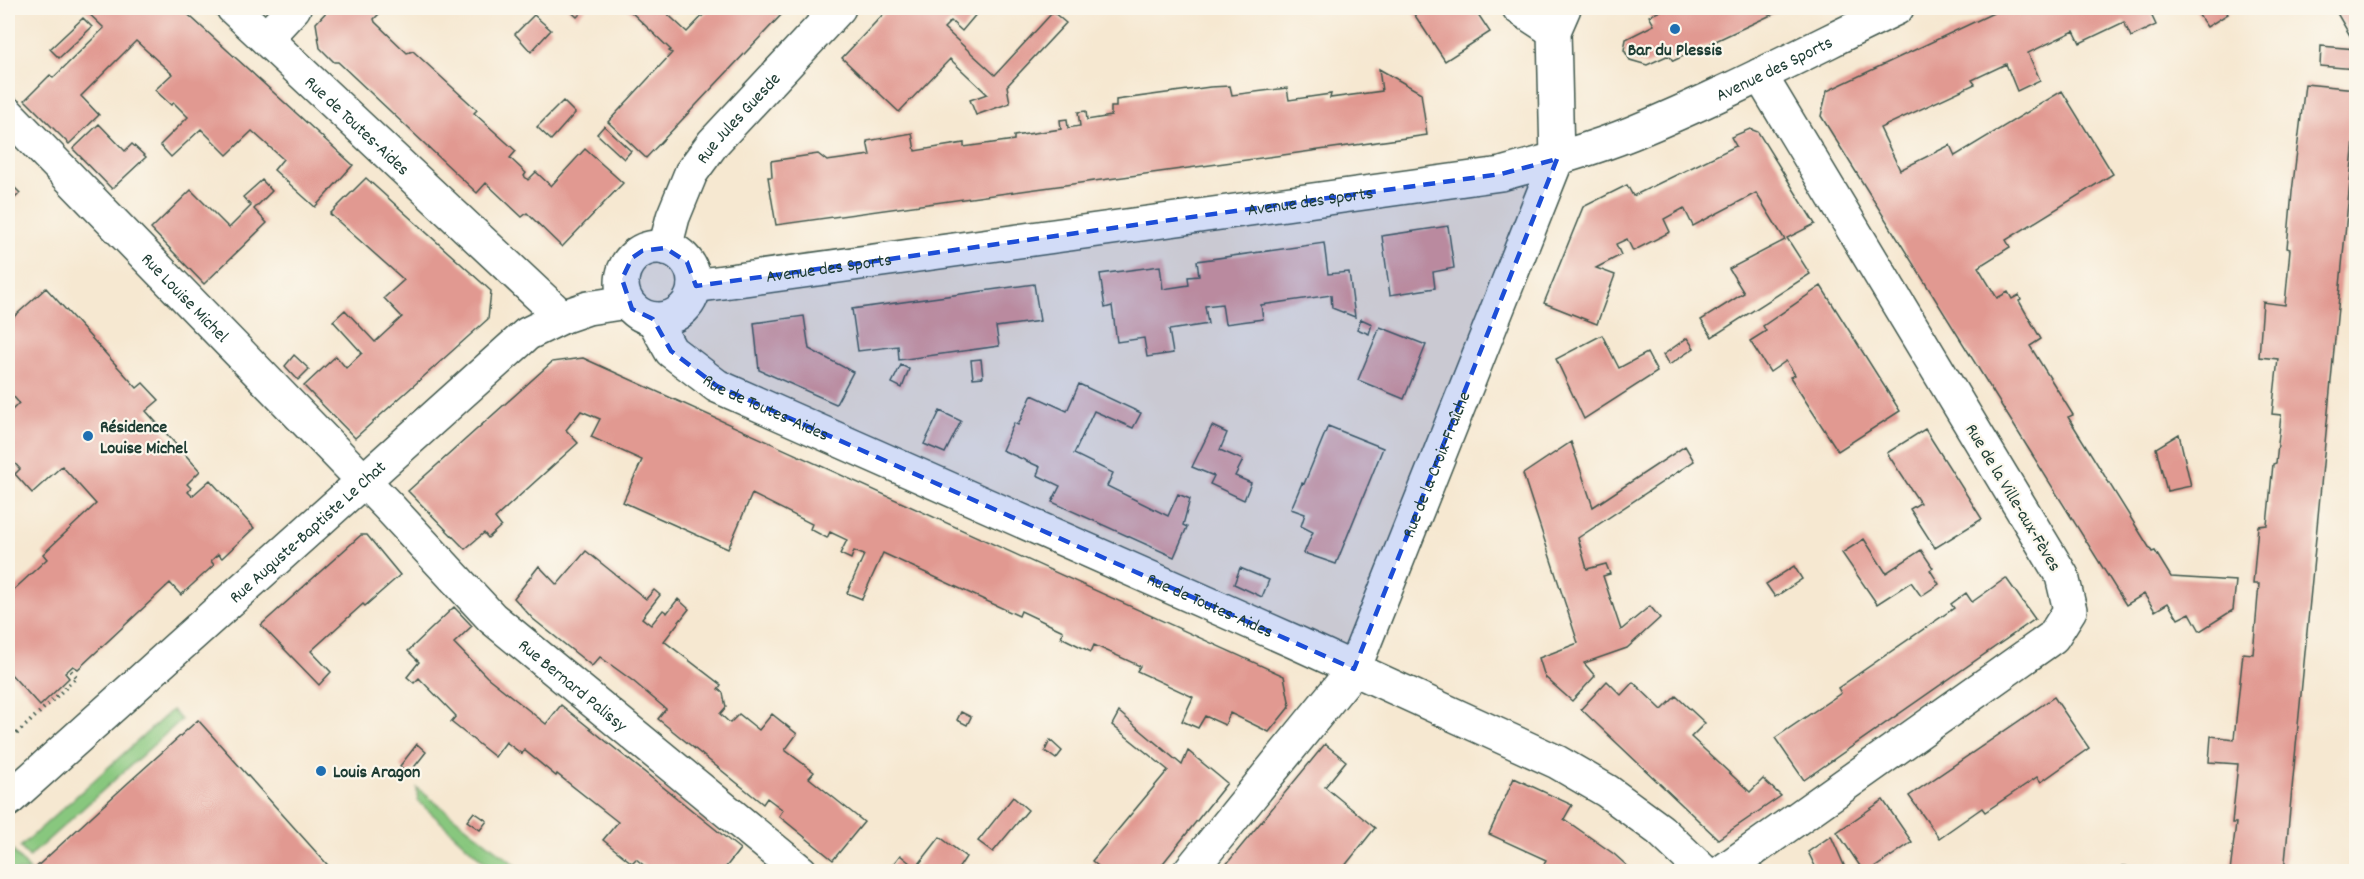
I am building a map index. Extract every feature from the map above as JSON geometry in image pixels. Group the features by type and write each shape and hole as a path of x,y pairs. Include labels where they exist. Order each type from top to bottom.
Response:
{"street":[{"name":"Rue de Toutes-Aides","path":"233,8 562,317"},
{"path":"266,38 294,8"},
{"name":"Rue Jules Guesde","path":"665,248 673,217 691,172 713,143 839,8"},
{"path":"1519,8 1559,20"},
{"name":"Avenue des Sports","path":"664,304 1490,176 1557,159 1632,133 1760,75 1897,8"},
{"name":"Rue de la Croix-Fraîche","path":"1189,872 1354,669 1557,159 1559,20"},
{"name":"Rue de la Ville-aux-Fèves","path":"1722,872 2053,637 2070,610 2062,576 1760,75"},
{"name":"Rue Louise Michel","path":"8,114 364,481"},
{"path":"653,247 665,248 674,250 691,269 664,304 622,291 625,268 632,258 653,247"},
{"name":"Rue de Toutes-Aides","path":"664,304 698,371 717,386 1354,669 1557,762 1607,791 1660,830 1704,872"},
{"name":"Rue Auguste-Baptiste Le Chat","path":"11,790 364,481 527,334 562,317 588,308 664,304"},
{"name":"Rue Bernard Palissy","path":"364,481 492,618 801,872"}],"path":[{"path":"8,742 77,677 69,669"}],"highlighted area":[{"path":"1557,159 1354,669 717,386 671,351 653,319 632,309 622,279 632,258 642,251 665,248 687,262 696,286 1501,174"}],"green space":[{"path":"172,710 181,720 29,857 20,847"},
{"path":"417,788 523,871 494,871 418,801"},
{"path":"13,851 30,871 8,871 8,856"}],"building":[{"path":"83,8 181,8 353,165 315,207 274,170 283,159 252,131 227,155 201,129 171,157 160,145 188,117 174,103 171,105 155,90 172,74 136,41 81,96 99,115 69,144 25,100 50,75 53,78 104,28"},
{"path":"330,8 385,8 374,19 375,22 407,53 413,51 477,110 474,113 516,151 510,158 526,173 524,176 528,180 536,172 551,186 585,149 623,183 562,247 527,213 522,217 486,183 477,193 338,62 334,62 320,48 316,23"},
{"path":"567,8 586,8 577,17"},
{"path":"627,8 661,8 687,32 710,8 775,8 782,14 646,158 608,122 672,53"},
{"path":"889,8 974,8 978,12 962,31 951,21 944,28 995,75 1053,12 1066,23 1007,86 1010,103 976,115 970,100 987,94 950,59 899,112 842,58"},
{"path":"1410,8 1474,8 1490,32 1445,61"},
{"path":"1667,8 1786,8 1673,61 1669,55 1647,65 1630,60 1624,50 1626,39 1654,25 1649,16"},
{"path":"2004,8 2148,8 2156,25 2131,37 2124,22 2080,43 2074,31 2028,53 2040,80 2017,91 2006,64 1972,80 1975,84 1880,128 1900,170 1950,145 1955,156 2062,91 2113,174 2006,240 2010,247 1978,267 1997,298 2008,292 2012,299 2019,295 2021,300 2019,301 2041,339 2030,346 2073,415 2068,417 2152,552 2155,551 2171,577 2236,581 2233,610 2200,631 2190,613 2178,619 2168,603 2155,611 2144,594 2126,605 1821,116 1827,91"},
{"path":"2194,8 2224,8 2228,14 2207,27"},
{"path":"2334,8 2356,8 2356,46"},
{"path":"534,15 551,30 531,52 515,34"},
{"path":"83,18 92,27 59,58 50,49"},
{"path":"2321,46 2356,49 2356,69 2320,66"},
{"path":"1379,69 1421,93 1427,135 776,225 768,177 772,177 771,161 818,154 827,161 870,155 867,141 912,133 915,151 964,143 964,147 1014,140 1014,136 1061,129 1060,120 1067,119 1068,128 1080,126 1078,112 1086,111 1087,120 1111,116 1111,107 1116,107 1116,100 1210,87 1230,86 1232,95 1287,88 1289,100 1331,94 1330,98 1382,91"},
{"path":"2305,84 2356,89 2356,119 2284,872 2230,872 2236,823 2232,823 2238,764 2209,762 2211,736 2234,739 2243,653 2253,654 2259,584 2253,584 2258,526 2267,525 2281,415 2272,414 2278,359 2259,357 2263,302 2285,305 2292,192"},
{"path":"563,101 575,113 551,140 537,127"},
{"path":"99,124 125,151 132,144 146,157 112,189 73,149"},
{"path":"604,126 631,151 624,159 597,134"},
{"path":"1750,129 1758,132 1815,224 1787,238 1810,274 1712,337 1701,320 1744,293 1729,269 1785,240 1756,193 1693,226 1684,208 1664,219 1670,232 1633,251 1627,239 1616,244 1621,255 1596,268 1615,275 1597,324 1544,303 1583,207 1627,185 1633,196 1736,146 1731,137"},
{"path":"366,178 491,291 488,319 355,438 304,386 336,356 346,368 362,353 333,321 345,310 375,342 402,317 384,298 404,280 330,214"},
{"path":"262,180 272,191 254,209 267,223 204,284 151,229 191,190 229,228 251,206 243,197"},
{"path":"8,181 20,193 8,205"},
{"path":"1448,226 1454,268 1433,272 1435,288 1390,295 1382,236"},
{"path":"1324,243 1328,274 1349,272 1355,317 1332,308 1331,295 1261,305 1263,319 1225,324 1222,304 1205,306 1208,324 1169,330 1173,353 1147,357 1144,338 1117,342 1112,306 1105,308 1100,274 1160,266 1163,289 1189,285 1188,277 1199,276 1197,261"},
{"path":"1034,284 1040,321 996,327 999,346 899,360 898,346 858,351 852,309"},
{"path":"1821,286 1900,411 1838,451 1790,377 1795,375 1786,361 1770,372 1750,341 1766,331 1763,326"},
{"name":"Résidence Louise Michel","path":"46,288 137,388 143,383 159,400 146,411 200,471 187,484 191,488 188,492 192,496 210,480 254,528 222,558 218,554 211,561 214,565 181,595 170,583 78,669 73,666 65,673 69,678 40,706 8,671 8,595 47,559 43,554 96,504 62,466 32,493 15,474 20,469 10,458 8,460 8,414 19,403 8,390 8,322"},
{"path":"804,316 809,349 853,372 836,404 759,370 754,323"},
{"path":"1361,319 1372,324 1369,334 1357,329"},
{"path":"1380,327 1426,345 1404,399 1358,380"},
{"path":"1602,335 1619,368 1647,353 1657,372 1584,419 1556,359"},
{"path":"1687,338 1694,348 1669,365 1663,355"},
{"path":"294,355 309,369 298,380 285,366"},
{"path":"583,358 1284,676 1290,706 1269,732 1230,713 1225,725 1205,716 1198,728 1182,721 1193,697 1137,671 1140,666 1094,645 1091,652 1061,637 1063,631 1021,611 1019,616 883,553 862,599 847,593 864,555 854,551 851,559 840,554 847,540 830,532 827,538 810,529 812,524 752,494 728,549 623,502 642,460 591,437 600,419 581,411 566,430 578,443 495,518 501,526 488,538 484,533 465,549 408,491 552,362"},
{"path":"981,359 983,377 973,378 971,360"},
{"path":"901,365 909,369 902,388 892,383"},
{"path":"1079,384 1141,413 1133,428 1094,411 1074,454 1113,473 1107,486 1168,516 1178,494 1190,499 1183,525 1187,527 1174,557 1052,502 1060,486 1037,475 1040,467 1002,450 1014,423 1018,425 1032,395 1067,411"},
{"path":"940,411 961,421 945,453 924,444"},
{"path":"1212,426 1227,433 1220,450 1243,460 1235,476 1251,483 1244,500 1210,484 1214,476 1192,467"},
{"path":"1328,426 1383,448 1336,564 1304,553 1313,532 1301,526 1305,514 1291,509"},
{"path":"1925,429 1982,519 1935,548 1910,509 1920,503 1887,453"},
{"path":"2179,434 2191,486 2167,491 2156,448"},
{"path":"1571,442 1593,507 1685,446 1694,461 1578,538 1587,569 1606,564 1610,574 1603,576 1621,630 1650,606 1660,618 1627,648 1584,663 1595,676 1572,701 1545,677 1539,658 1578,643 1523,474"},
{"path":"361,535 367,535 400,575 365,606 363,604 311,651 331,672 319,685 261,625"},
{"path":"1864,539 1886,573 1921,550 1933,568 1930,570 1939,584 1921,596 1911,582 1877,604 1842,553"},
{"path":"586,551 646,599 654,590 660,595 642,618 651,625 663,610 667,613 678,599 689,609 664,641 721,685 718,689 723,693 726,707 720,714 730,723 739,714 759,730 772,714 797,734 785,750 814,772 809,778 864,822 833,860 779,816 783,810 767,798 763,804 658,719 666,709 633,681 600,657 592,666 533,619 514,598 539,566 557,585"},
{"path":"1794,566 1802,579 1775,597 1766,584"},
{"path":"1240,568 1269,580 1262,597 1234,584"},
{"path":"2006,578 2035,619 1804,780 1775,738 1841,693 1838,688 1954,608 1951,604 1966,593 1972,602"},
{"path":"454,607 472,626 454,643 487,677 546,724 561,705 740,849 722,872 652,872 636,859 632,863 603,840 618,822 557,774 556,776 524,750 522,754 506,742 495,757 451,722 456,716 419,678 414,683 407,677 419,662 408,651"},
{"path":"1607,681 1621,695 1633,682 1662,710 1676,696 1705,723 1691,737 1750,792 1763,779 1781,796 1718,839 1581,709"},
{"path":"2054,697 2089,748 2041,782 2037,777 1985,812 1982,808 1939,838 1909,796"},
{"path":"961,712 971,717 967,725 957,720"},
{"path":"1119,712 1182,765 1188,751 1227,783 1156,872 1093,872 1098,866 1092,861 1168,770 1112,725"},
{"path":"198,720 334,872 31,872 129,782"},
{"path":"1050,740 1062,751 1056,759 1045,751"},
{"path":"417,744 426,752 408,775 400,766"},
{"path":"1325,744 1346,761 1325,787 1375,828 1340,872 1220,872"},
{"path":"1514,778 1572,805 1564,819 1614,854 1634,872 1541,872 1546,860 1489,834"},
{"path":"1013,797 1028,810 993,852 978,841"},
{"path":"1883,800 1912,842 1868,872 1864,872 1837,832"},
{"path":"474,812 487,821 480,830 467,821"},
{"path":"1831,836 1847,872 1818,872 1808,852"},
{"path":"940,837 966,857 956,872 887,872 900,855 916,868"},
{"path":"2122,866 2139,868 2138,872 2121,872"}],"place":[{"name":"Bar du Plessis","path":"1675,29"},
{"name":"Résidence Louise Michel","path":"88,436"},
{"name":"Louis Aragon","path":"321,771"}]}
